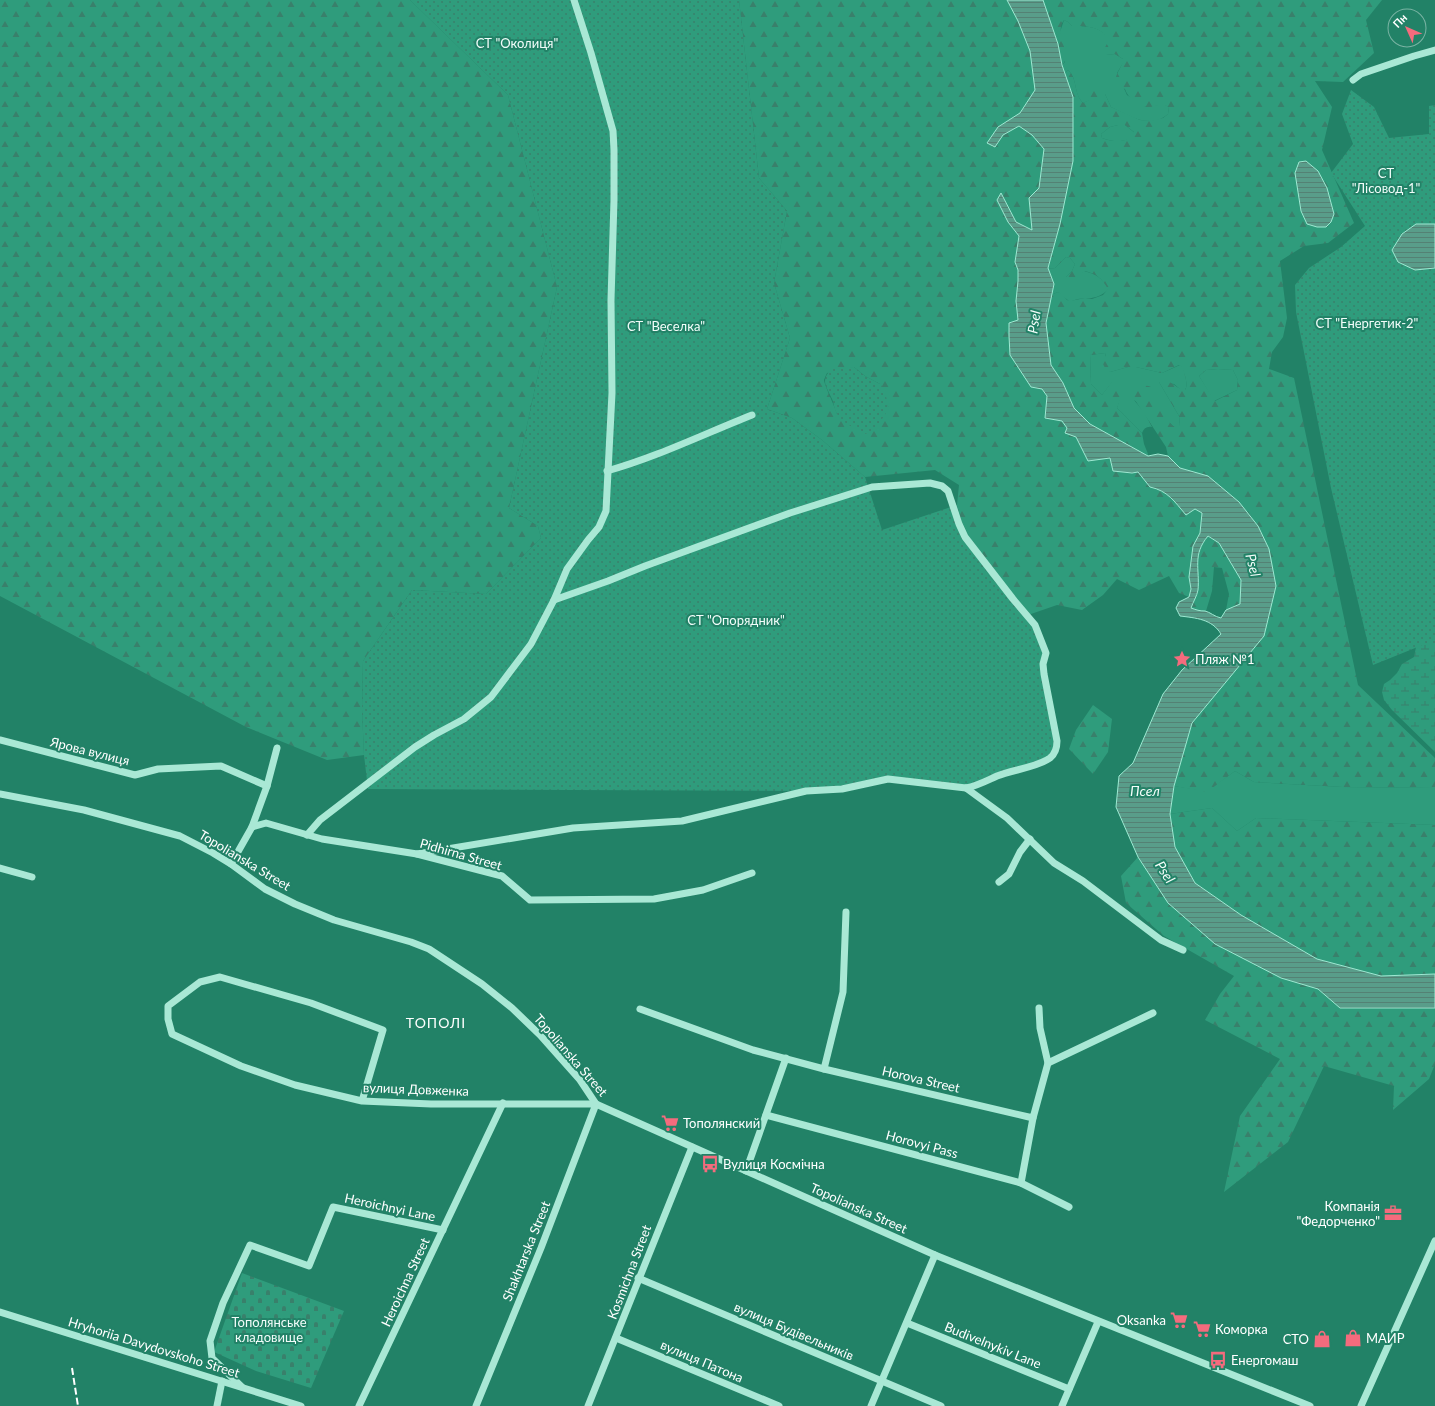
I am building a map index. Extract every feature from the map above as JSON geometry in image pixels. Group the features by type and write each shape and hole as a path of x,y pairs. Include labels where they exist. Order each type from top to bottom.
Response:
{"street":[{"path":"308,835 320,820 415,747 464,719 491,697 531,644 554,600 567,569 598,527 606,512 612,393 611,300 614,144 602,93 574,0"},
{"path":"1353,80 1361,74 1435,50"},
{"path":"607,471 652,456 752,415"},
{"path":"417,854 573,828 682,821 806,791 842,789 888,779 966,788 977,786 998,776 1050,758 1057,748 1058,741 1044,674 1043,664 1046,653 1035,625 965,537 948,491 942,486 930,483 872,488 790,513 554,600"},
{"name":"Ярова вулиця","path":"0,740 135,775 158,769 221,766 267,786"},
{"path":"231,864 252,827 267,786 277,748"},
{"path":"966,788 1007,818 1054,863 1083,881 1161,940 1183,950"},
{"name":"Topolianska Street","path":"0,794 84,810 180,836 231,864 265,889 295,904 334,920 411,942 429,949 488,988 512,1008 540,1035 580,1080 596,1104 935,1255 1098,1322 1310,1406"},
{"name":"Pidhirna Street","path":"252,827 266,823 322,839 417,854 502,876 530,900 654,899 703,890 752,873"},
{"path":"999,882 1009,874 1020,852 1030,839"},
{"path":"0,868 32,877"},
{"path":"824,1069 843,992 846,912"},
{"name":"вулиця Довженка","path":"362,1101 383,1030 311,1003 220,977 200,982 168,1006 168,1019 172,1034 241,1066 295,1085 362,1101 431,1104 596,1104"},
{"path":"1021,1183 1033,1118 1048,1064 1040,1028 1039,1008"},
{"name":"Horova Street","path":"640,1009 753,1050 824,1069 1033,1118"},
{"path":"1048,1064 1153,1013"},
{"path":"746,1171 786,1058"},
{"name":"Heroichna Street","path":"359,1406 503,1103"},
{"name":"Shakhtarska Street","path":"476,1406 541,1248 596,1104"},
{"name":"Horovyi Pass","path":"766,1115 1021,1183 1069,1207"},
{"name":"Kosmichna Street","path":"588,1406 616,1338 638,1278 692,1147"},
{"name":"Heroichnyi Lane","path":"242,1387 212,1358 210,1341 223,1303 250,1246 309,1266 333,1207 443,1230"},
{"path":"1361,1406 1435,1241"},
{"path":"872,1406 935,1255"},
{"name":"вулиця Будівельників","path":"638,1278 941,1406"},
{"name":"Hryhoriia Davydovskoho Street","path":"0,1312 301,1406"},
{"path":"1062,1406 1098,1322"},
{"name":"Budivelnykiv Lane","path":"907,1323 1069,1389"},
{"name":"вулиця Патона","path":"616,1338 779,1406"},
{"path":"217,1406 222,1381"}],"green space":[{"path":"0,0 410,0 508,95 557,287 509,508 538,526 541,538 486,594 412,590 363,661 362,709 364,755 327,760 246,727 0,596"},
{"name":"СТ \"Опорядник\"","path":"410,0 739,0 759,178 787,211 774,283 790,338 767,409 792,418 822,440 865,477 882,530 957,505 961,520 989,576 1028,615 1046,653 1043,664 1057,741 1054,754 977,786 888,779 806,791 368,789 364,755 362,709 363,661 412,590 486,594 541,538 538,526 509,508 557,287 508,95"},
{"path":"739,0 1007,0 1018,21 1030,51 1035,90 1020,113 998,127 996,147 1003,135 1019,126 1032,135 1044,149 1039,188 1029,198 1032,230 1016,222 1001,194 997,200 1008,222 1019,236 1015,262 1018,270 1016,301 1018,321 1010,355 1031,387 1042,389 1047,396 1045,418 1062,421 1076,437 1082,448 1110,457 1132,473 1138,472 1150,487 1166,494 1186,515 1195,509 1202,513 1200,533 1193,546 1189,577 1191,589 1189,597 1179,593 1169,576 1139,590 1117,579 1103,595 1082,610 1057,605 1028,615 989,576 961,520 957,505 959,485 935,470 865,477 822,440 792,418 767,409 790,338 774,283 787,211 759,178","holes":["854,367 865,376 880,384 837,414 824,382 827,373"]},
{"path":"1043,0 1382,0 1366,20 1374,53 1343,82 1315,81 1332,107 1322,150 1354,223 1328,243 1304,246 1280,261 1287,318 1283,337 1272,352 1269,369 1294,378 1358,685 1435,758 1435,788 1343,787 1254,782 1235,771 1207,792 1174,786 1192,723 1264,636 1269,549 1258,526 1239,502 1208,476 1180,468 1168,456 1166,447 1133,397 1143,386 1151,387 1170,423 1173,426 1180,426 1179,416 1159,382 1166,381 1185,390 1186,382 1182,367 1179,365 1162,373 1136,367 1128,367 1110,372 1103,364 1106,356 1105,353 1090,355 1091,384 1102,395 1113,380 1116,381 1122,395 1117,408 1142,433 1148,456 1090,424 1074,408 1063,383 1051,365 1046,323 1051,295 1058,292 1070,301 1085,298 1092,299 1103,295 1108,289 1098,277 1085,271 1066,285 1066,277 1072,271 1075,264 1070,258 1066,257 1055,268 1048,269 1060,224 1073,161 1073,97 1065,73 1068,70 1073,77 1078,94 1083,103 1089,100 1091,92 1098,88 1105,94 1111,107 1140,120 1150,121 1163,118 1168,114 1169,107 1160,105 1147,107 1140,105 1130,98 1125,89 1116,85 1115,81 1123,59 1115,54 1106,55 1102,53 1109,40 1106,35 1097,29 1072,26 1064,20 1061,26 1061,32 1066,55 1065,61 1062,65 1058,44","holes":["1125,125 1134,132 1132,136 1128,139 1120,141 1102,138 1101,134 1110,127","1318,172 1327,188 1334,214 1301,211 1299,194","1206,370 1233,370 1238,380 1237,390 1215,401 1199,376"]},
{"path":"1064,20 1072,26 1083,26 1098,29 1106,35 1110,40 1106,55 1115,54 1123,59 1123,63 1117,73 1127,95 1146,107 1163,104 1169,107 1168,114 1161,119 1154,121 1139,120 1111,107 1105,94 1083,103 1078,95 1075,82 1071,74 1068,70 1065,73 1062,65 1065,62 1060,32"},
{"name":"СТ \"Енергетик-2\"","path":"1351,90 1374,107 1389,138 1429,134 1429,106 1435,105 1435,224 1416,224 1398,262 1415,270 1435,268 1435,647 1430,642 1373,665 1331,488 1296,312 1295,285 1309,268 1341,247 1365,226 1331,173 1353,144 1342,114"},
{"path":"1125,125 1135,133 1129,139 1120,141 1102,138 1101,134 1110,127"},
{"path":"1066,257 1070,258 1075,264 1072,271 1066,277 1066,284 1084,271 1098,277 1109,289 1103,294 1094,298 1070,302 1058,292 1051,295 1054,284 1048,269 1055,268"},
{"path":"1105,353 1110,372 1128,367 1136,367 1162,373 1180,365 1183,367 1186,382 1185,390 1181,390 1174,384 1159,382 1179,416 1180,426 1173,426 1134,400 1144,412 1152,427 1146,428 1142,433 1117,408 1121,395 1113,381 1102,395 1091,384 1090,355"},
{"path":"854,367 865,376 880,384 885,390 888,407 885,415 873,431 865,434 850,426 839,417 825,383 826,376 832,368"},
{"path":"1206,370 1233,370 1238,380 1237,390 1214,401 1199,376"},
{"path":"1207,536 1219,543 1241,580 1240,604 1226,610 1229,594 1222,568 1214,567 1212,591 1206,611 1200,612 1191,608 1198,591 1197,563 1201,546"},
{"path":"1435,636 1435,752 1392,710 1384,700 1382,692 1384,684 1397,673 1402,664 1414,657 1418,637"},
{"path":"1093,705 1112,719 1108,752 1093,774 1069,749 1076,730"},
{"path":"1235,771 1254,782 1343,787 1435,788 1435,825 1256,818 1237,831 1212,808 1170,814 1174,786 1207,791"},
{"path":"1212,808 1237,831 1256,818 1435,825 1435,974 1381,976 1317,959 1241,915 1195,883 1175,847 1170,814"},
{"path":"1138,857 1168,903 1281,978 1318,989 1340,1008 1435,1008 1435,1064 1429,1079 1393,1110 1394,1086 1324,1066 1288,1142 1224,1192 1240,1116 1280,1059 1205,1020 1220,994 1234,976 1164,936 1126,903 1121,876"},
{"name":"Тополянське кладовище","path":"242,1273 344,1311 311,1388 256,1371 214,1352"}],"water":[{"name":"Псел","path":"1007,0 1043,0 1058,44 1062,65 1073,97 1073,161 1060,224 1048,268 1054,284 1046,323 1051,365 1063,383 1074,408 1090,424 1148,456 1158,454 1168,456 1180,468 1208,476 1239,502 1258,526 1269,549 1276,586 1264,636 1192,723 1174,786 1170,814 1175,847 1195,883 1241,915 1317,959 1381,976 1435,974 1435,1008 1340,1008 1318,989 1281,978 1215,944 1168,903 1138,857 1116,807 1119,776 1133,763 1163,694 1182,670 1221,634 1208,622 1180,616 1176,608 1179,602 1189,597 1191,589 1189,577 1193,546 1200,533 1202,513 1195,509 1186,515 1166,494 1150,487 1138,472 1132,473 1113,471 1110,458 1088,461 1076,437 1065,433 1067,428 1062,421 1045,418 1047,396 1042,389 1031,387 1010,355 1009,323 1018,320 1016,301 1018,270 1015,262 1019,236 1008,222 997,200 1001,193 1016,222 1032,230 1029,198 1039,188 1044,149 1032,135 1019,126 1003,135 995,147 987,143 998,127 1020,113 1035,90 1030,51 1018,21","holes":["1208,536 1219,543 1241,580 1240,604 1226,610 1221,618 1207,612 1191,608 1198,590 1198,556 1203,543"]},
{"path":"1306,161 1318,171 1327,188 1334,214 1331,222 1326,227 1317,227 1307,224 1301,211 1295,173 1299,162"},
{"path":"1416,224 1435,224 1435,268 1415,270 1398,262 1392,250 1402,234"}],"railway":[{"path":"72,1368 78,1406"}],"place":[{"name":"Пляж №1","path":"1182,659"},
{"name":"Тополянский","path":"670,1123"},
{"name":"Вулиця Космічна","path":"710,1164"},
{"name":"Компанія \"Федорченко\"","path":"1393,1213"},
{"name":"Oksanka","path":"1179,1320"},
{"name":"Коморка","path":"1202,1329"},
{"name":"МАИР","path":"1353,1338"},
{"name":"СТО","path":"1322,1339"},
{"name":"Енергомаш","path":"1218,1360"}],"district":[{"name":"ТОПОЛІ","path":"436,1023"}],"park label":[{"name":"СТ \"Околиця\"","path":"517,43"},
{"name":"СТ \"Лісовод-1\"","path":"1386,180"},
{"name":"СТ \"Веселка\"","path":"666,326"}],"water label":[{"name":"Psel","path":"1034,322"},
{"name":"Psel","path":"1253,565"},
{"name":"Psel","path":"1165,872"}]}
